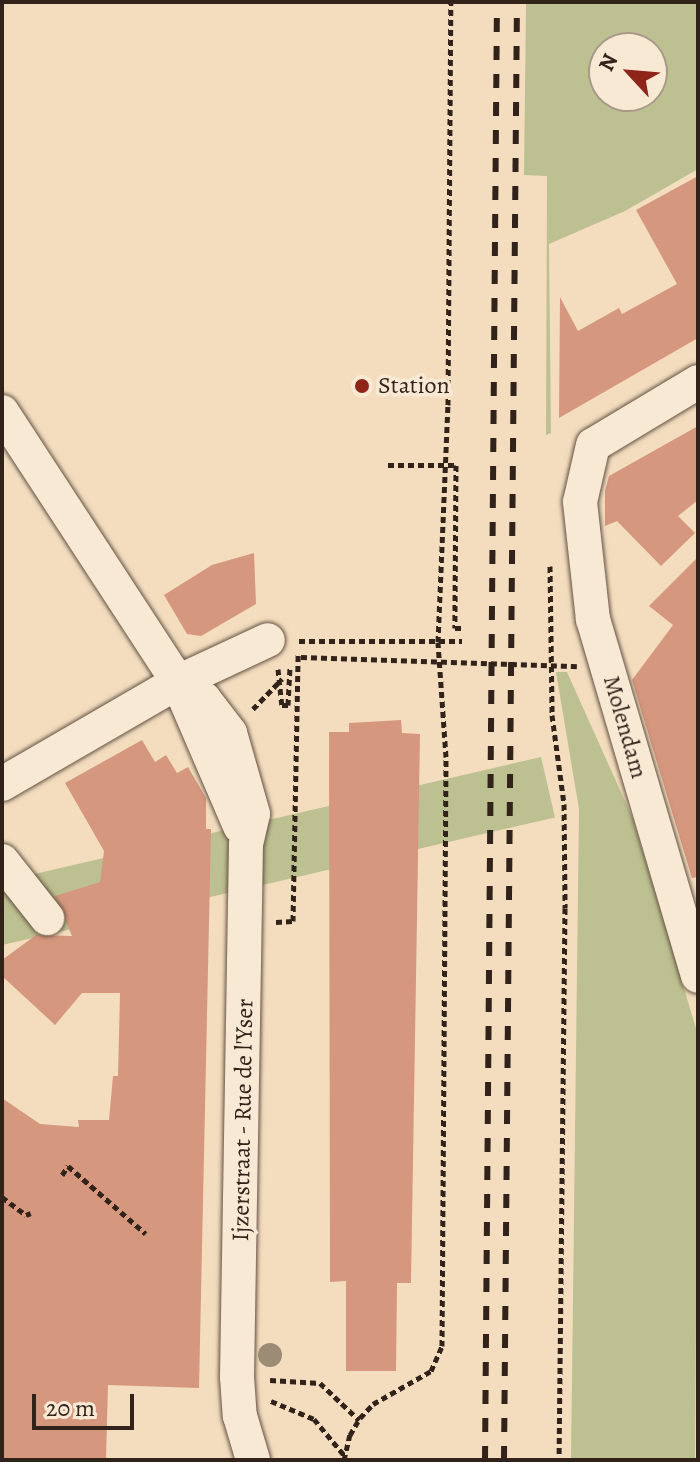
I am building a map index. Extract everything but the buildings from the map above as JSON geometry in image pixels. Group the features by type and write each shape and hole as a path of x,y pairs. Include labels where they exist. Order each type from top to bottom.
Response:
{"street":[{"name":"Molendam","path":"698,382 605,434 593,445 583,473 581,513 593,619 698,976"},
{"path":"2,412 178,682"},
{"path":"2,784 178,682 279,648"},
{"name":"Ijzerstraat - Rue de l'Yser","path":"178,682 204,699 230,733 253,814 246,844 247,1387 253,1460"},
{"name":"Ijzerstraat - Rue de l'Yser","path":"178,682 246,844"},
{"path":"2,861 47,918"}],"path":[{"path":"344,1458 359,1420 373,1404 431,1371 442,1346 446,757 438,642 445,466 451,2"},
{"path":"388,465 456,465 455,628 462,628"},
{"path":"550,552 552,715 564,804 559,1460"},
{"path":"230,733 283,678 282,705 288,705 279,648 397,637 438,642 462,641"},
{"path":"247,923 293,921 301,657 579,666"},
{"path":"62,1175 68,1166 146,1234"},
{"path":"2,1197 26,1215 31,1213"},
{"path":"247,1387 320,1383 359,1420"},
{"path":"247,1387 300,1410 329,1433 344,1458"}],"green space":[{"path":"526,2 698,2 698,169 625,211 549,244 551,433 546,435 547,176 524,175"},
{"path":"556,672 567,672 633,819 698,1035 695,1460 571,1460 579,809"},
{"path":"541,757 555,817 2,945 2,881"}],"railway":[{"path":"485,1460 497,2"},
{"path":"504,1460 517,2"}],"place":[{"name":"Station","path":"362,386"}]}
